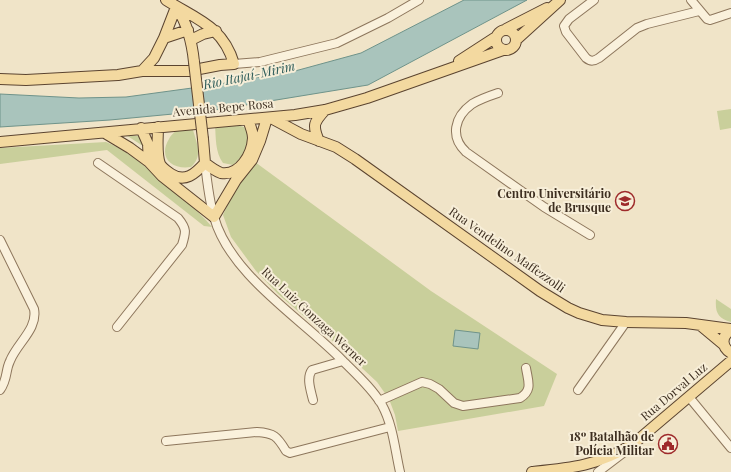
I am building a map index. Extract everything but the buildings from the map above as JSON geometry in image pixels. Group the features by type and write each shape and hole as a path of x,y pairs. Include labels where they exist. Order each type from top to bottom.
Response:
{"main road":[{"path":"0,79 26,80 118,75 142,71 189,71 234,64 228,48 216,31 166,0"},
{"path":"559,1 516,40 511,48 504,50 497,45 496,37 500,32 559,1"},
{"path":"142,71 154,58 164,38 176,6"},
{"name":"Rua Luiz Gonzaga Werner","path":"176,6 184,20 189,35 194,62 205,163"},
{"path":"506,30 513,33 516,40"},
{"path":"164,38 203,34 216,31"},
{"name":"Avenida Bepe Rosa","path":"442,72 496,37"},
{"path":"220,65 228,48"},
{"name":"Avenida Bepe Rosa","path":"0,142 105,133 141,128 269,118 324,110 382,94 504,50"},
{"path":"154,58 159,72"},
{"path":"319,141 314,126 324,110"},
{"path":"105,133 130,148 149,162 162,176 214,217 236,180 252,160 269,118"},
{"name":"Rua Vendelino Maffezzolli","path":"269,118 301,134 336,147 556,302 579,313 613,321 674,322 731,330"},
{"path":"158,127 158,157 160,165 175,177 185,178 198,171 205,163 220,173 230,173 241,167 247,157 253,138 248,120"},
{"path":"141,128 148,144 149,162"},
{"path":"700,325 727,349"},
{"name":"Rua Dorval Luz","path":"722,370 727,349 724,337 731,330"},
{"name":"Rua Dorval Luz","path":"536,472 585,465 610,456 632,445 731,361"}],"street":[{"path":"234,64 260,62 337,43 388,18 419,0"},
{"path":"594,0 569,18 564,26 566,32 590,61 594,61 637,28 647,24 699,11"},
{"path":"691,0 699,11 710,20 731,12"},
{"path":"498,93 472,104 464,111 458,120 455,134 461,147 544,207 590,235"},
{"path":"98,163 178,218 184,225 186,234 182,245 117,327"},
{"name":"Rua Luiz Gonzaga Werner","path":"205,163 214,217 230,250 258,284 317,336 369,387 385,412 390,427 400,472"},
{"path":"0,240 36,316 33,324 9,361 6,380 0,390"},
{"path":"578,390 626,322"},
{"path":"313,400 309,373 312,370 343,361"},
{"path":"379,401 422,382 439,389 454,403 463,406 520,398 526,394 528,388 526,368"},
{"path":"689,397 731,448"},
{"path":"166,441 257,432 269,433 279,439 286,451 290,453 390,427"},
{"path":"598,472 632,445"}],"green space":[{"path":"731,109 731,128 720,130 717,111"},
{"path":"215,125 241,126 247,129 249,133 248,145 245,151 233,165 223,163 220,159 216,145"},
{"path":"180,129 193,130 196,140 198,150 197,159 191,167 172,164 166,157 166,145 176,131"},
{"path":"126,135 138,136 142,139 146,148"},
{"path":"106,142 137,160 189,204 212,227 204,226 107,150 0,164 0,148"},
{"path":"255,162 431,291 557,374 544,406 398,431 395,415 389,399 377,382 335,343 278,294 256,271 231,237 223,215 232,195"},
{"path":"716,299 731,309 731,322 723,319 718,314"}],"water":[{"path":"464,0 527,0 368,85 215,110 110,120 0,127 0,94 79,98 126,97 214,85 295,71 361,53"},
{"path":"455,330 480,333 478,349 453,346"}],"place":[{"name":"Centro Universitário de Brusque","path":"625,201"},
{"name":"18º Batalhão de Polícia Militar","path":"668,444"}],"water label":[{"name":"Rio Itajaí-Mirim","path":"249,75"}]}
